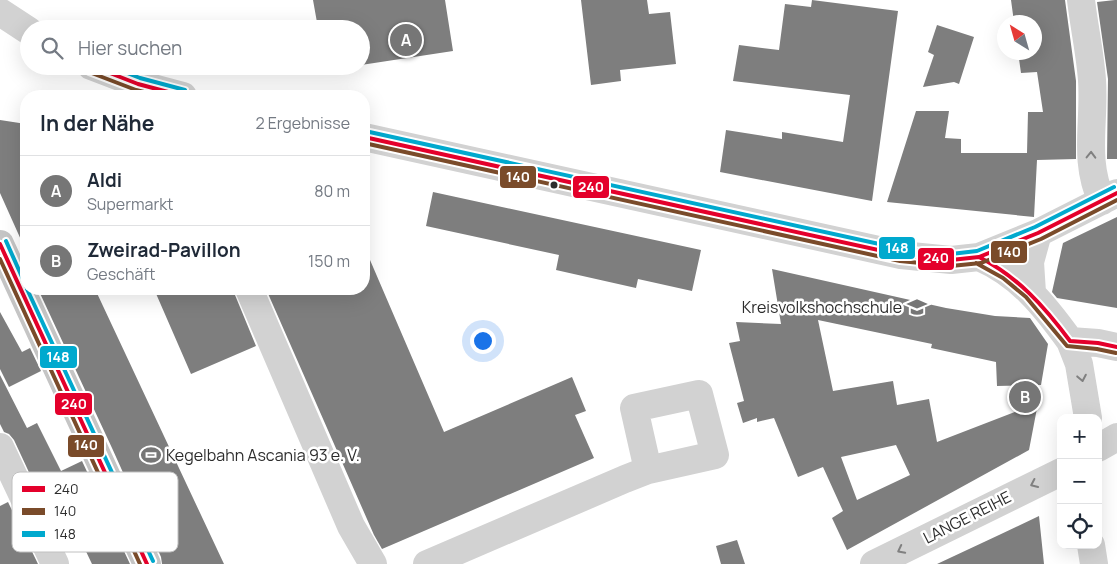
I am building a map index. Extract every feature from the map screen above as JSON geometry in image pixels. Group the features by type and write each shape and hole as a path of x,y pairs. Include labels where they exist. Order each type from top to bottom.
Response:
{"main road":[{"path":"0,244 20,288"},
{"path":"23,295 105,472"},
{"path":"141,552 147,564"}],"street":[{"path":"370,138 901,255 951,260 979,257 1038,233 1110,197 1095,186 1091,170 1092,80 1081,0"},
{"path":"0,12 20,25"},
{"path":"114,75 160,90"},
{"path":"1032,293 1030,262 1038,233"},
{"path":"979,257 998,266 1032,293 1070,341 1079,364 1087,414"},
{"path":"251,295 351,526 373,564"},
{"path":"1070,341 1098,343 1117,347"},
{"path":"1102,446 1117,437"},
{"path":"0,447 12,473"},
{"path":"427,564 648,470"},
{"name":"LANGE REIHE","path":"874,564 1057,474"},
{"path":"1092,549 1094,564"},
{"path":"49,552 55,564"}],"building":[{"path":"313,0 445,0 453,51 370,64 370,20 317,20"},
{"path":"581,0 647,0 649,14 670,12 676,64 620,70 621,81 591,85"},
{"path":"812,0 898,11 872,201 720,172 726,130 782,139 782,132 843,142 850,95 733,81 739,45 779,50 785,4 811,7"},
{"path":"1011,0 1065,0 1076,81 1076,159 1037,160 1034,217 887,202 916,111 949,111 945,138 961,139 961,153 1027,153 1028,112 1043,112 1037,72 1021,73 1019,60 1042,60 1042,15 1013,15"},
{"path":"1117,0 1117,159 1107,159 1108,79 1097,2"},
{"path":"937,25 974,37 959,84 954,82 923,87 934,55 928,52"},
{"path":"0,120 20,123 20,238 0,193"},
{"path":"433,192 701,250 692,291 638,279 636,288 556,270 559,255 426,226"},
{"path":"1117,217 1117,308 1057,298 1052,292 1063,243"},
{"path":"370,260 444,432 572,377 586,411 575,415 594,458 382,549 374,535 269,295 370,295"},
{"path":"772,269 946,308 995,316 1030,318 1048,344 1041,385 997,386 996,362 931,348 932,344 818,320 833,391 893,381 897,405 929,399 937,442 1038,403 1029,450 847,550 832,518 843,511 823,467 798,477 774,418 757,422 757,418 743,423 737,403 744,401 729,343 740,341 736,322 781,324","holes":["896,445 910,475 857,500 841,457"]},
{"path":"41,295 98,295 224,564 162,564 159,552 178,552 178,472 123,472"},
{"path":"157,295 235,295 256,346 191,374"},
{"path":"0,312 22,352 30,348 41,371 9,387 0,369"},
{"path":"0,375 27,428 37,423 61,471 82,461 87,472 29,472 14,440 9,434 4,432 0,424"},
{"path":"8,502 12,510 12,552 32,552 38,564 0,564 0,506"},
{"path":"1039,516 1044,564 937,564 999,535"},
{"path":"737,540 745,564 721,564 716,546"},
{"path":"86,552 124,552 130,564 92,564"}],"transit line":[{"name":"140","path":"97,75 136,90"},
{"name":"240","path":"115,75 160,90"},
{"name":"148","path":"132,75 185,90"},
{"name":"148","path":"370,132 902,249 951,254 977,251 1035,227 1114,187"},
{"name":"240","path":"370,138 901,255 951,260 979,257 1038,233 1117,193"},
{"name":"140","path":"370,144 900,261 951,266 981,263 1041,239 1117,200"},
{"name":"148","path":"6,241 20,272"},
{"name":"240","path":"0,244 20,288"},
{"name":"240","path":"979,257 1006,274 1029,293 1070,341 1098,343 1117,347"},
{"name":"140","path":"0,259 98,472"},
{"name":"140","path":"976,263 1003,278 1026,297 1067,346 1116,353"},
{"name":"240","path":"23,295 105,472"},
{"name":"148","path":"30,295 112,472"},
{"name":"140","path":"134,552 140,564"},
{"name":"240","path":"141,552 147,564"},
{"name":"148","path":"149,552 153,561"}],"place":[{"name":"Aldi","path":"406,40"},
{"name":"Kreisvolkshochschule","path":"917,307"},
{"name":"Zweirad-Pavillon","path":"1025,397"},
{"name":"Kegelbahn Ascania 93 e. V.","path":"151,455"}]}
